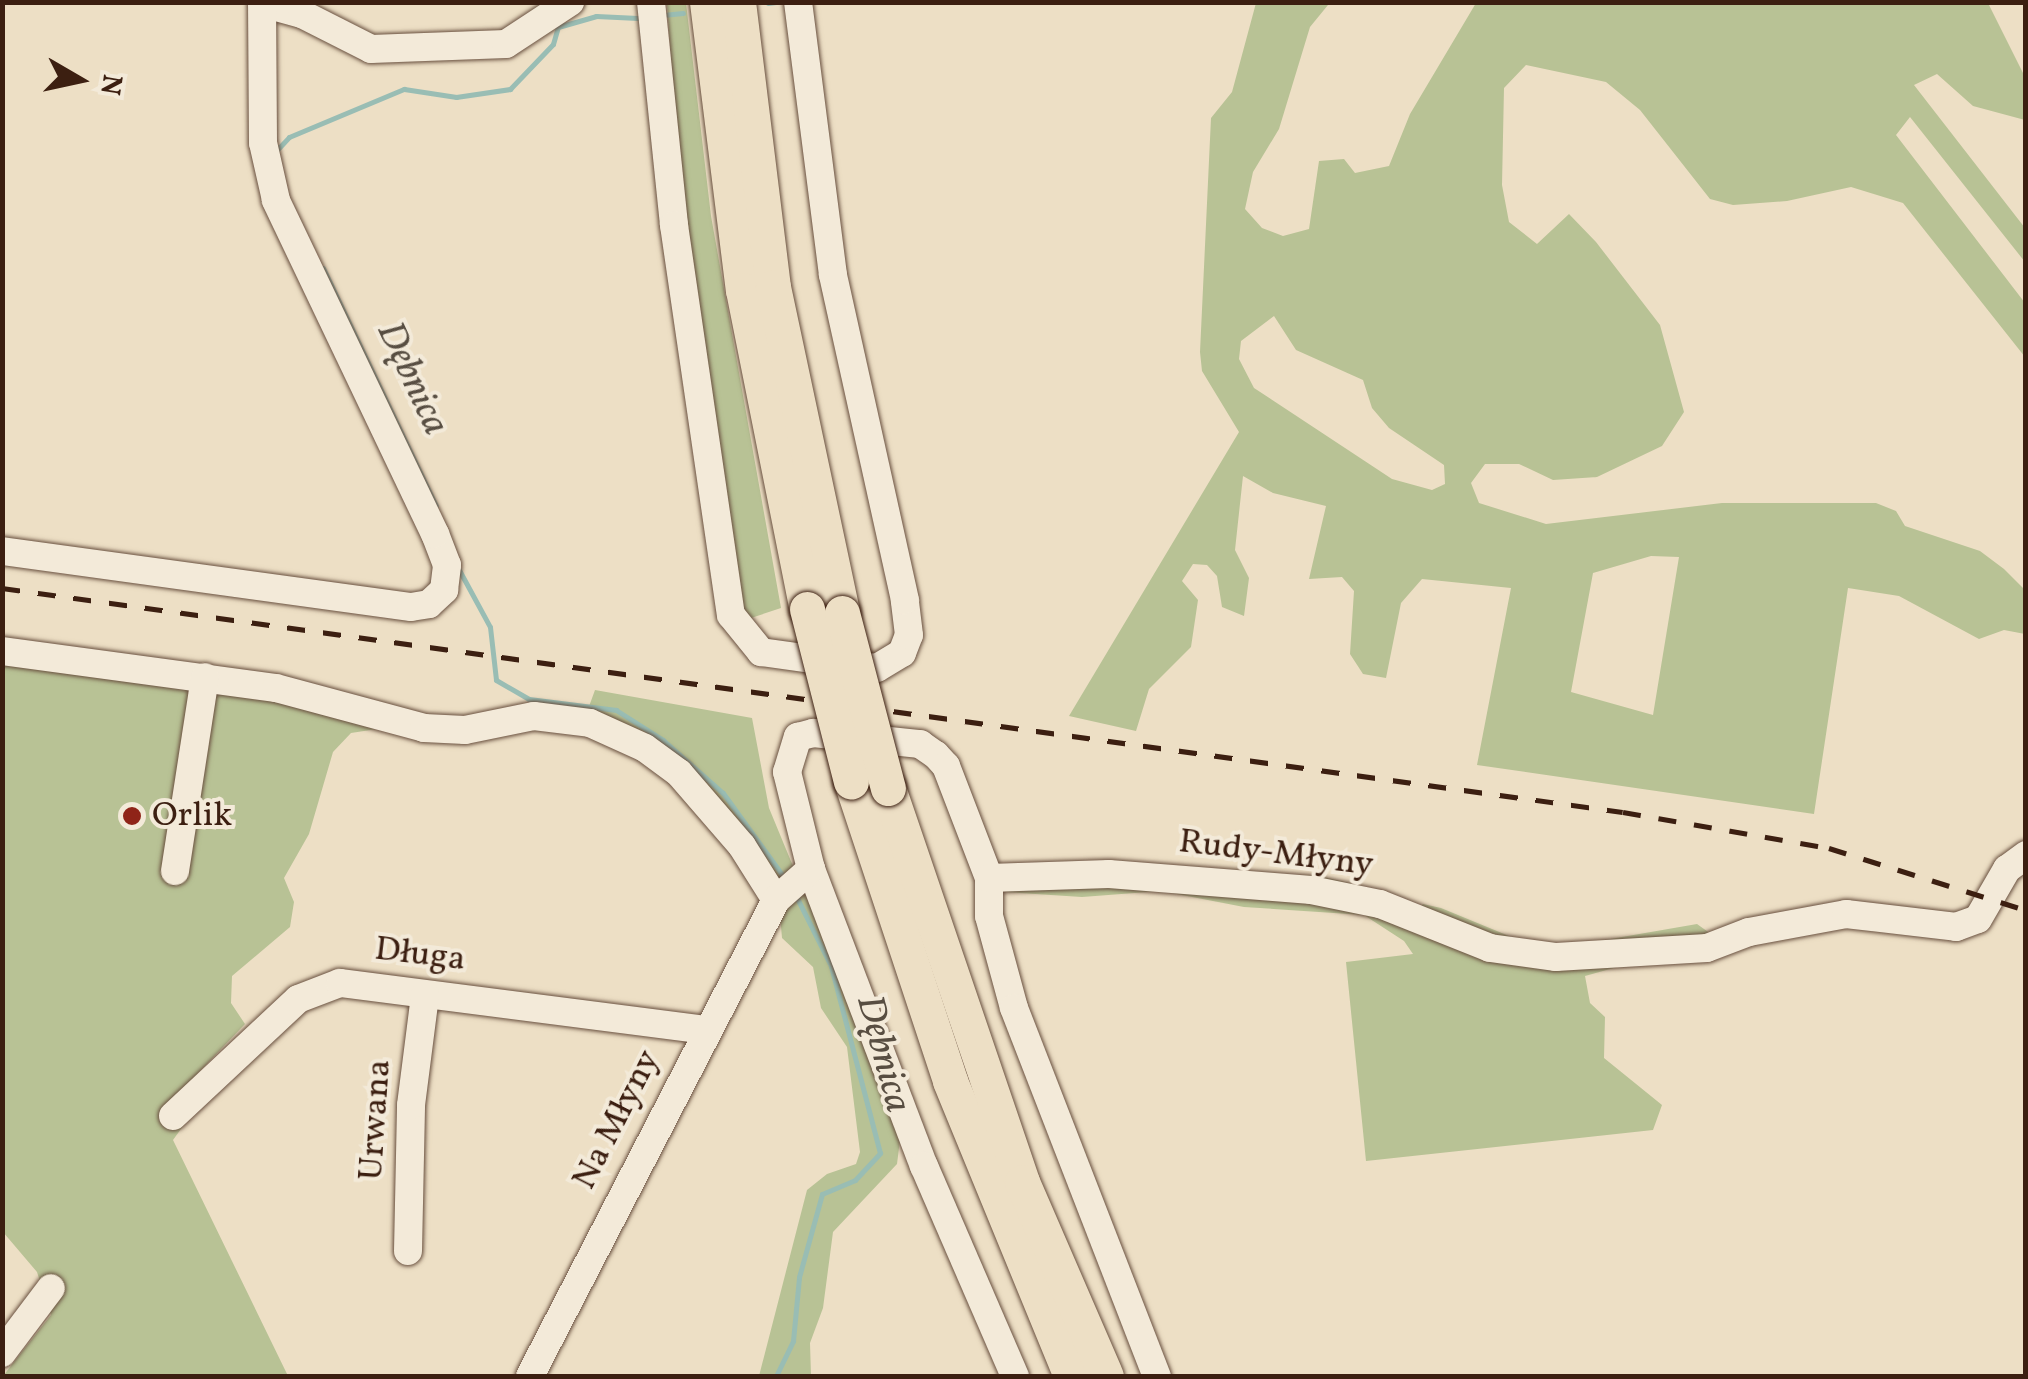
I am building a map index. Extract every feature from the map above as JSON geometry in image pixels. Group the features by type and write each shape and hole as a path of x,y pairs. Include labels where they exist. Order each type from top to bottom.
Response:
{"main road":[{"path":"707,2 743,290 824,611 1022,1182 1106,1376"},
{"path":"738,2 774,288 852,781 950,1081 1071,1376"}],"street":[{"path":"2,551 411,607 428,604 444,590 447,564 270,182 258,36 262,3 302,14 371,49 506,44 570,2"},
{"path":"650,2 674,225 731,615 762,652 877,668 902,653 909,636 905,600 833,275 798,2"},
{"path":"2,651 204,677 343,702 424,728 465,730 534,716 610,730 679,774 742,846 776,900 811,869"},
{"path":"174,870 204,677"},
{"path":"1015,1376 924,1166 811,869 786,772 798,737 812,733 920,744 936,754 988,878 989,916 1014,1008 1157,1376"},
{"name":"Rudy-Młyny","path":"988,878 1109,874 1311,890 1380,904 1490,948 1556,957 1620,956 1706,948 1750,932 1846,914 1956,927 1978,919 2007,869 2026,855"},
{"name":"Na Młyny","path":"530,1376 705,1030 776,900"},
{"name":"Długa","path":"173,1116 298,999 340,983 672,1021 705,1030"},
{"name":"Urwana","path":"408,1251 412,1105 425,995"},
{"path":"2,1353 51,1288"}],"green space":[{"path":"667,3 686,3 711,216 781,608 742,621 678,162"},
{"path":"1256,3 1359,3 1328,5 1310,27 1279,129 1253,172 1245,209 1262,228 1283,236 1309,229 1319,161 1344,159 1355,173 1389,166 1410,114 1476,3 1988,3 2025,77 2025,120 1973,106 1937,74 1914,85 2025,228 2025,262 1910,117 1896,135 2025,303 2025,357 1903,203 1851,187 1787,201 1733,205 1710,199 1640,110 1606,82 1526,65 1504,88 1502,185 1509,222 1537,244 1569,214 1596,242 1660,325 1684,412 1662,446 1597,477 1553,480 1519,464 1485,464 1471,483 1479,503 1546,524 1722,503 1876,503 1896,511 1905,526 1980,551 2004,569 2025,590 2025,634 2004,630 1979,639 1899,596 1848,588 1814,814 1477,765 1511,588 1422,579 1401,603 1386,678 1363,674 1350,654 1354,591 1342,577 1309,579 1326,506 1273,493 1243,476 1235,550 1249,578 1244,616 1222,607 1217,576 1207,565 1193,564 1182,581 1198,600 1191,647 1149,689 1136,731 1069,716 1239,432 1202,371 1200,352 1211,118 1232,92","holes":["1274,316 1296,350 1363,380 1372,408 1389,428 1444,465 1445,484 1432,490 1392,479 1254,388 1239,359 1241,341","1651,556 1679,557 1653,715 1571,692 1593,573"]},
{"path":"3,655 216,684 377,729 351,733 333,752 309,834 284,878 294,902 290,927 232,976 231,1003 245,1024 178,1094 194,1111 173,1140 288,1376 3,1376 51,1315 37,1272 3,1232"},
{"path":"595,690 752,718 769,808 795,871 773,882 743,837 587,712"},
{"path":"1154,870 1320,876 1361,886 1370,899 1413,916 1423,904 1441,908 1526,943 1570,946 1697,924 1718,939 1585,976 1590,1003 1605,1017 1604,1058 1662,1105 1653,1130 1366,1161 1346,962 1413,954 1404,941 1364,915 1244,907 1161,891 1082,897 1005,892 1007,879"},
{"path":"805,892 817,894 901,1132 897,1164 833,1232 823,1308 810,1343 811,1376 759,1376 807,1190 827,1174 856,1164 860,1152 847,1047 821,1008 813,967 782,938 780,915"}],"waterway":[{"name":"Dębnica","path":"768,3 776,2"},
{"name":"Dębnica","path":"663,15 683,13"},
{"name":"Dębnica","path":"276,151 289,137 404,89 456,97 510,89 553,44 558,27 596,16 638,18"},
{"path":"323,268 436,506"},
{"name":"Dębnica","path":"458,568 490,627 496,680 529,699 616,710 663,740 723,793 786,880"},
{"name":"Dębnica","path":"776,1376 793,1341 799,1277 822,1194 855,1180 880,1153 831,966 795,894"}],"railway":[{"path":"2,588 1623,812 1829,848 2026,910"}],"place":[{"name":"Orlik","path":"132,816"}]}
